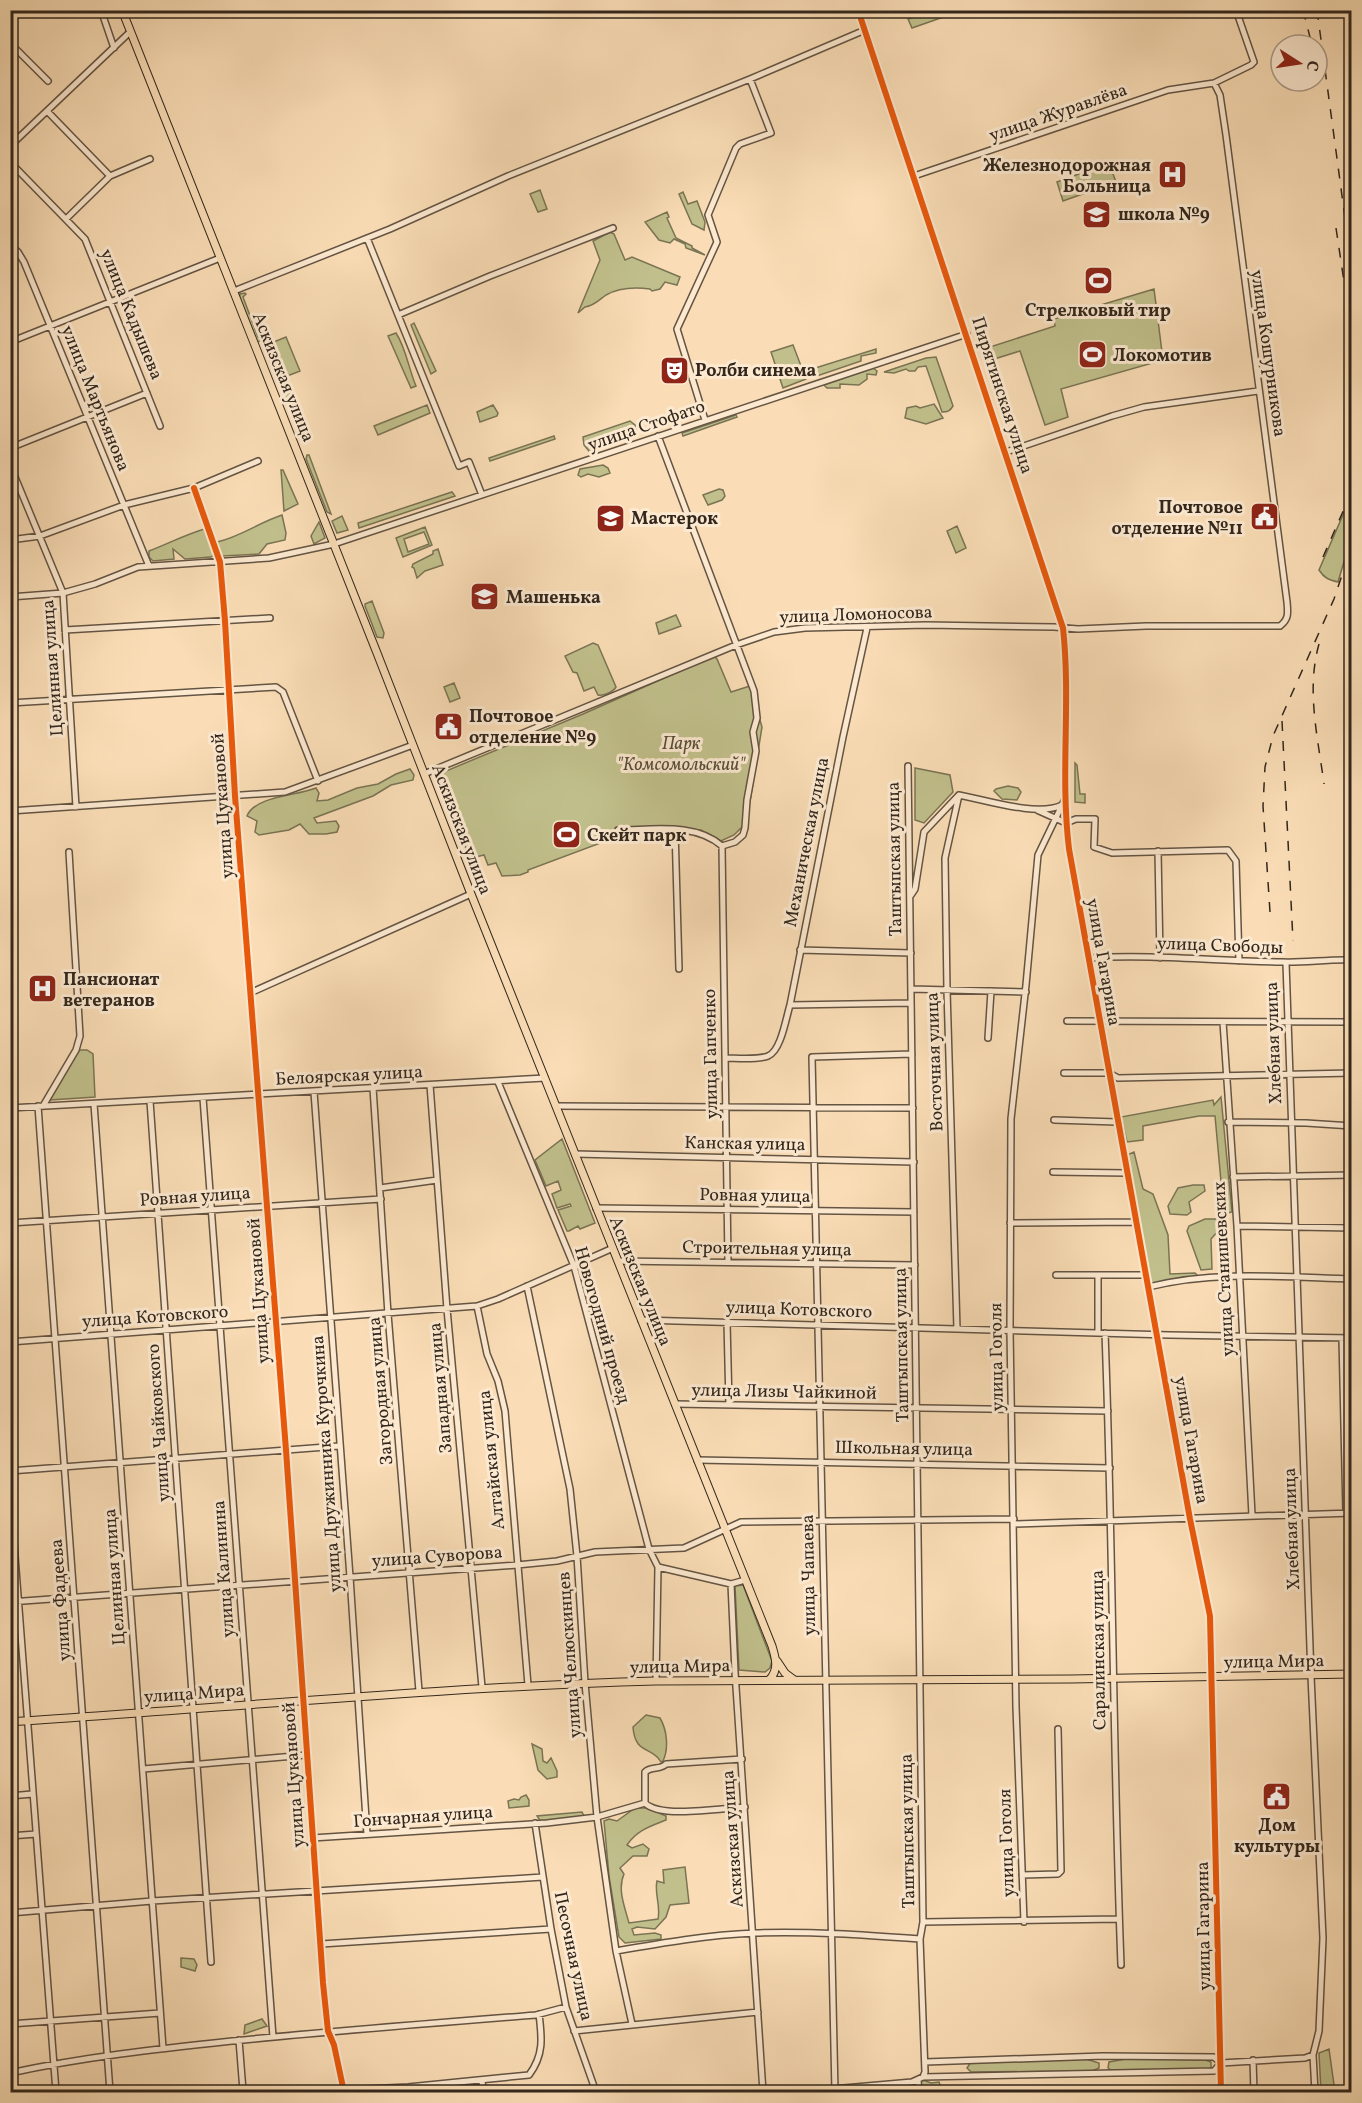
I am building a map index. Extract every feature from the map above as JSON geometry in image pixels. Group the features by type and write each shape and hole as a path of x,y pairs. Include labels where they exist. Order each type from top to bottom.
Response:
{"main road":[{"name":"Аскизская улица","path":"122,10 776,1658"},
{"path":"776,1658 785,1673 796,1680"},
{"path":"769,1680 776,1669 776,1658"},
{"name":"улица Мира","path":"10,1722 248,1703 528,1685 656,1681 1016,1680 1352,1674"}],"street":[{"path":"101,10 114,48"},
{"name":"Пирятинская улица","path":"858,10 1063,628 1066,667 1064,802"},
{"name":"улица Журавлёва","path":"914,176 1168,90 1214,83 1254,62 1236,10"},
{"path":"234,291 367,238 508,176 750,79 865,30"},
{"path":"10,146 130,32"},
{"path":"10,43 48,81"},
{"path":"705,420 677,329 717,242 708,215 736,148 740,144 771,133 750,79"},
{"name":"улица Кошурникова","path":"1214,83 1220,95 1226,135 1287,602 1288,615 1286,621 1280,626"},
{"path":"47,111 110,176"},
{"path":"66,219 110,176 150,159"},
{"name":"улица Кадышева","path":"10,162 85,239 160,426"},
{"path":"398,315 490,276 614,228"},
{"path":"367,238 459,466 469,462 482,495"},
{"name":"улица Мартьянова","path":"10,244 24,262 149,566"},
{"path":"10,342 220,258"},
{"name":"улица Стофато","path":"10,597 63,593 138,567 280,556 334,544 967,334"},
{"path":"1006,452 1144,407 1258,391"},
{"path":"10,448 147,393"},
{"path":"618,830 675,829 702,833 722,846 735,842 743,835 745,828 747,800 756,751 753,732 757,718 754,691 658,436"},
{"path":"10,540 40,536 124,505 194,488 258,461"},
{"name":"Целинная улица","path":"10,465 63,593 76,807"},
{"name":"улица Цукановой","path":"194,488 220,562 235,796 286,1450 327,2031 334,2045 344,2091"},
{"path":"65,630 270,618"},
{"name":"улица Ломоносова","path":"424,774 736,645 774,632 805,628 926,625 1098,629 1280,626"},
{"name":"Механическая улица","path":"725,1058 767,1057 775,1052 779,1043 790,1005 867,628"},
{"path":"10,702 280,688 318,781"},
{"path":"10,812 285,792 413,745"},
{"name":"Таштыпская улица","path":"908,766 923,1922 920,1939 925,2062 925,2072 921,2078 919,2092"},
{"path":"910,897 915,889 924,832 959,795 1037,810 1053,810 1064,802"},
{"name":"Восточная улица","path":"957,1329 945,858 959,795"},
{"name":"улица Гоголя","path":"1024,1922 1016,1680 1010,1330 1011,1119 1026,992 1038,855 1064,802"},
{"name":"улица Гагарина","path":"1064,802 1099,1021 1190,1519 1210,1616 1221,2092"},
{"path":"1037,810 1066,822 1076,819 1095,819 1094,847 1112,853 1228,850 1236,861 1239,961"},
{"path":"675,829 679,969"},
{"name":"улица Гапченко","path":"722,846 728,1262"},
{"path":"1158,851 1160,958"},
{"path":"40,1106 76,1050 80,1036 69,852"},
{"path":"250,993 471,894"},
{"path":"800,950 911,953"},
{"name":"улица Свободы","path":"1088,958 1128,955 1286,963 1352,960"},
{"name":"Хлебная улица","path":"1286,963 1311,1676 1323,1938 1318,2031 1313,2055 1315,2092"},
{"path":"911,989 1026,992"},
{"path":"988,1038 990,991"},
{"path":"790,1005 911,1003"},
{"path":"1066,1020 1352,1022"},
{"name":"улица Станишевских","path":"1223,1022 1228,1122 1237,1226 1252,1515"},
{"name":"улица Чапаева","path":"834,2091 812,1057 912,1054"},
{"path":"1064,1073 1109,1073 1118,1078 1352,1073"},
{"name":"Белоярская улица","path":"10,1108 544,1078"},
{"name":"Новогодний проезд","path":"498,1082 574,1266 649,1550"},
{"name":"Западная улица","path":"430,1085 447,1309 482,1687"},
{"name":"Загородная улица","path":"373,1088 388,1314 419,1691"},
{"name":"улица Дружинника Курочкина","path":"314,1092 367,1834"},
{"name":"улица Калинина","path":"203,1098 273,2037"},
{"name":"улица Чайковского","path":"150,1101 211,1962"},
{"name":"Целинная улица","path":"94,1104 163,2048"},
{"name":"улица Фадеева","path":"40,1106 46,1220 110,2092"},
{"path":"556,1106 913,1108"},
{"path":"1054,1120 1118,1122"},
{"path":"1228,1122 1352,1126"},
{"name":"Канская улица","path":"575,1154 914,1162"},
{"path":"1053,1172 1127,1173"},
{"path":"1233,1177 1352,1175"},
{"path":"380,1188 437,1180"},
{"name":"Ровная улица","path":"10,1223 381,1199"},
{"name":"Ровная улица","path":"596,1208 914,1212"},
{"path":"1010,1223 1136,1222"},
{"path":"1237,1226 1352,1228"},
{"name":"улица Котовского","path":"10,1342 477,1306 613,1248"},
{"name":"Строительная улица","path":"618,1261 915,1265"},
{"path":"1056,1275 1146,1275"},
{"path":"1098,1276 1098,1333"},
{"path":"1148,1287 1170,1281 1239,1277 1352,1279"},
{"name":"улица Челюскинцев","path":"527,1286 570,1489 597,1817 616,1951 632,2024"},
{"name":"Алтайская улица","path":"477,1306 487,1354 498,1381 505,1412 528,1685"},
{"name":"улица Котовского","path":"641,1320 1158,1335 1352,1338"},
{"path":"727,1322 729,1405"},
{"name":"Саралинская улица","path":"1105,1333 1121,1965"},
{"path":"1342,1338 1349,1513"},
{"name":"улица Лизы Чайкиной","path":"675,1404 1108,1411"},
{"path":"10,1471 339,1446"},
{"name":"Школьная улица","path":"697,1460 1110,1468"},
{"path":"10,1491 56,2092"},
{"name":"улица Суворова","path":"10,1602 518,1565 557,1561 595,1552 684,1548 741,1522 918,1519 1110,1522 1349,1513"},
{"path":"649,1550 658,1566 656,1681"},
{"path":"658,1566 731,1584 745,1580"},
{"name":"Аскизская улица","path":"731,1584 764,2092"},
{"path":"1022,1875 1058,1874 1061,1870 1058,1729"},
{"path":"143,1769 306,1755"},
{"path":"742,1759 666,1764 649,1769 645,1772 645,1803 650,1808 664,1811 745,1807"},
{"path":"10,1796 32,1794"},
{"name":"Гончарная улица","path":"312,1838 536,1824 597,1817 645,1803"},
{"name":"Песочная улица","path":"536,1824 551,1929 566,2007 596,2092"},
{"path":"10,1836 36,1834"},
{"path":"10,1913 152,1901 543,1877"},
{"path":"923,1922 1119,1919"},
{"path":"321,1944 551,1929"},
{"path":"616,1951 682,1940 753,1933 831,1933 920,1939"},
{"path":"10,2073 53,2063 163,2048 327,2031 539,2014 566,2007"},
{"path":"574,2031 758,2012"},
{"path":"10,2024 160,2013"},
{"path":"344,2091 529,2075 537,2065 541,2050 539,2014"},
{"path":"239,2040 243,2091 239,2092"},
{"path":"925,2062 1103,2056 1214,2057 1221,2063 1305,2058 1313,2055"},
{"path":"1253,2060 1254,2092"},
{"path":"798,2092 834,2091 921,2078 1214,2072 1221,2063"},
{"path":"482,2080 483,2092"}],"green space":[{"path":"935,11 951,11 952,14 912,28 908,19"},
{"path":"1109,163 1116,182 1063,201 1057,182"},
{"path":"540,190 547,209 538,212 530,194"},
{"path":"683,192 688,204 697,201 705,222 704,230 692,224 679,194"},
{"path":"667,212 669,217 667,218 676,238 705,255 686,248 685,244 674,239 670,243 659,240 645,222"},
{"path":"610,232 614,234 625,260 632,257 680,277 677,285 665,282 660,289 652,291 639,288 617,290 578,313 600,260 593,241"},
{"name":"Локомотив","path":"1154,289 1163,360 1061,389 1068,417 1045,425 1020,351 991,360 987,348 1055,326 1054,319"},
{"path":"245,293 243,297 258,337 263,339 258,342 239,299 240,294"},
{"path":"414,323 436,371 431,374 411,325"},
{"path":"396,333 416,386 411,388 388,336"},
{"path":"286,337 300,371 277,380 264,346"},
{"path":"793,345 806,379 783,388 771,352"},
{"path":"876,349 876,353 861,356 861,361 817,376 813,374 812,369"},
{"path":"936,357 953,406 946,412 942,412 926,366 918,367 915,371 906,369 894,373 884,372 926,358"},
{"path":"873,368 877,371 876,375 867,374 867,379 859,385 840,384 840,388 827,388 824,385"},
{"path":"286,383 303,427 292,417 280,385"},
{"path":"934,404 943,418 926,424 905,418 907,408 916,406 920,408"},
{"path":"427,405 430,413 378,435 374,426"},
{"path":"493,405 498,413 497,416 480,422 477,412"},
{"path":"736,415 737,417 683,436 682,433"},
{"path":"630,421 635,425 637,434 589,451 584,445 583,437"},
{"path":"554,436 555,439 490,461 489,458"},
{"path":"309,455 331,514 327,512 306,459"},
{"path":"603,465 610,473 599,477 588,474 581,477 578,475 580,469"},
{"path":"281,470 298,504 284,511"},
{"path":"719,489 723,490 725,496 722,500 708,505 703,495"},
{"path":"452,492 455,496 359,528 358,523"},
{"path":"1351,502 1351,538 1338,582 1327,578 1319,570 1346,508"},
{"path":"282,515 286,533 285,540 267,544 259,554 222,556 217,542 234,537"},
{"path":"342,516 348,530 337,533 332,521"},
{"path":"319,522 325,538 314,544 311,536"},
{"path":"957,526 966,548 956,553 947,531"},
{"path":"425,527 432,545 403,557 396,538","holes":["424,532 429,544 408,552 404,539"]},
{"path":"208,528 214,555 211,557 185,559 173,549 174,559 153,561 149,557 149,551"},
{"path":"438,549 443,565 425,571 417,578 413,564"},
{"path":"372,601 384,633 383,638 377,637 365,606"},
{"path":"676,615 681,626 659,634 656,623"},
{"path":"593,643 598,645 616,687 603,695 598,695 594,687 584,691 577,673 573,672 565,656"},
{"name":"Парк \"Комсомольский\"","path":"714,656 731,692 750,686 762,727 750,801 742,827 734,835 721,841 701,830 674,827 617,829 622,835 520,875 502,876 496,863 488,865 484,855 472,858 468,854 440,779 446,771"},
{"path":"454,683 460,698 450,702 444,687"},
{"path":"1075,763 1080,794 1085,794 1085,803 1075,802"},
{"path":"915,768 950,775 953,792 924,823 915,820"},
{"path":"410,769 414,775 413,780 391,785 373,796 314,818 317,823 336,821 339,826 337,832 309,834 300,824 289,830 259,835 255,832 257,821 247,816 251,809 267,800 316,788 319,793 317,801 328,800 357,788 378,784"},
{"path":"1008,786 1018,788 1021,792 1017,800 1002,799 994,791"},
{"path":"87,1050 93,1054 95,1097 50,1100 49,1098 76,1052"},
{"path":"1221,1097 1232,1212 1224,1214 1215,1116 1199,1116 1143,1126 1143,1140 1127,1142 1121,1117 1213,1100 1214,1105"},
{"path":"562,1139 595,1223 580,1229 578,1226 569,1231 558,1210 571,1206 570,1204 557,1208 552,1194 561,1190 558,1181 546,1186 535,1160"},
{"path":"1134,1152 1143,1189 1153,1194 1168,1235 1170,1274 1195,1273 1196,1278 1150,1284 1127,1155"},
{"path":"1204,1185 1205,1191 1189,1202 1191,1212 1187,1215 1170,1214 1168,1206 1178,1188"},
{"path":"1205,1219 1218,1219 1227,1223 1228,1227 1218,1231 1211,1239 1212,1269 1201,1270 1187,1231 1189,1226"},
{"path":"743,1585 772,1661 770,1668 765,1672 739,1670 735,1586"},
{"path":"646,1715 660,1718 664,1728 666,1750 661,1762 640,1746 634,1736 633,1727"},
{"path":"532,1744 542,1749 543,1761 547,1763 551,1758 557,1771 557,1777 547,1779 538,1770"},
{"path":"526,1795 529,1806 509,1808 508,1801 519,1800"},
{"path":"635,1808 647,1808 666,1816 666,1820 640,1832 627,1845 632,1848 643,1844 649,1849 647,1856 633,1856 620,1868 624,1874 621,1892 629,1923 658,1919 656,1886 657,1881 664,1883 663,1870 685,1867 689,1903 670,1905 666,1917 655,1929 637,1927 632,1929 634,1935 655,1933 661,1935 661,1939 625,1943 619,1937 609,1876 604,1821 609,1819 617,1821"},
{"path":"582,1812 584,1816 581,1818 541,1822 537,1816"},
{"path":"181,1958 194,1959 197,1965 195,1971 181,1967"},
{"path":"262,2019 267,2026 244,2034 245,2025"},
{"path":"1329,2049 1335,2092 1321,2092 1319,2053"},
{"path":"1131,2058 1205,2060 1211,2062 1211,2068 1205,2070 1111,2070 1108,2068 1109,2062"},
{"path":"1086,2059 1099,2063 1099,2068 1092,2071 971,2072 967,2068 971,2062"},
{"path":"923,2080 931,2083 939,2082 943,2092 918,2092"}],"railway":[{"path":"1303,10 1309,33"},
{"path":"1317,10 1352,270"},
{"path":"1352,116 1349,138 1352,212"},
{"path":"1336,228 1352,335"},
{"path":"1323,557 1352,491"},
{"path":"1270,912 1263,806 1265,767 1273,736 1334,599 1352,545"},
{"path":"1319,644 1315,661 1313,696 1324,784"},
{"path":"1282,721 1293,941"}],"cycle path":[{"path":"858,10 1063,628 1066,683 1065,794 1069,849 1190,1519 1210,1616 1221,2092"},
{"path":"194,488 220,562 235,796 286,1450 323,1983 328,2031 334,2045 344,2092"}],"place":[{"name":"Железнодорожная Больница","path":"1172,175"},
{"name":"школа №9","path":"1097,214"},
{"name":"Стрелковый тир","path":"1098,281"},
{"name":"Локомотив","path":"1092,355"},
{"name":"Ролби синема","path":"674,370"},
{"name":"Почтовое отделение №11","path":"1264,517"},
{"name":"Мастерок","path":"610,518"},
{"name":"Машенька","path":"485,597"},
{"name":"Почтовое отделение №9","path":"448,726"},
{"name":"Скейт парк","path":"566,835"},
{"name":"Пансионат ветеранов","path":"42,989"},
{"name":"Дом культуры","path":"1277,1796"}]}
